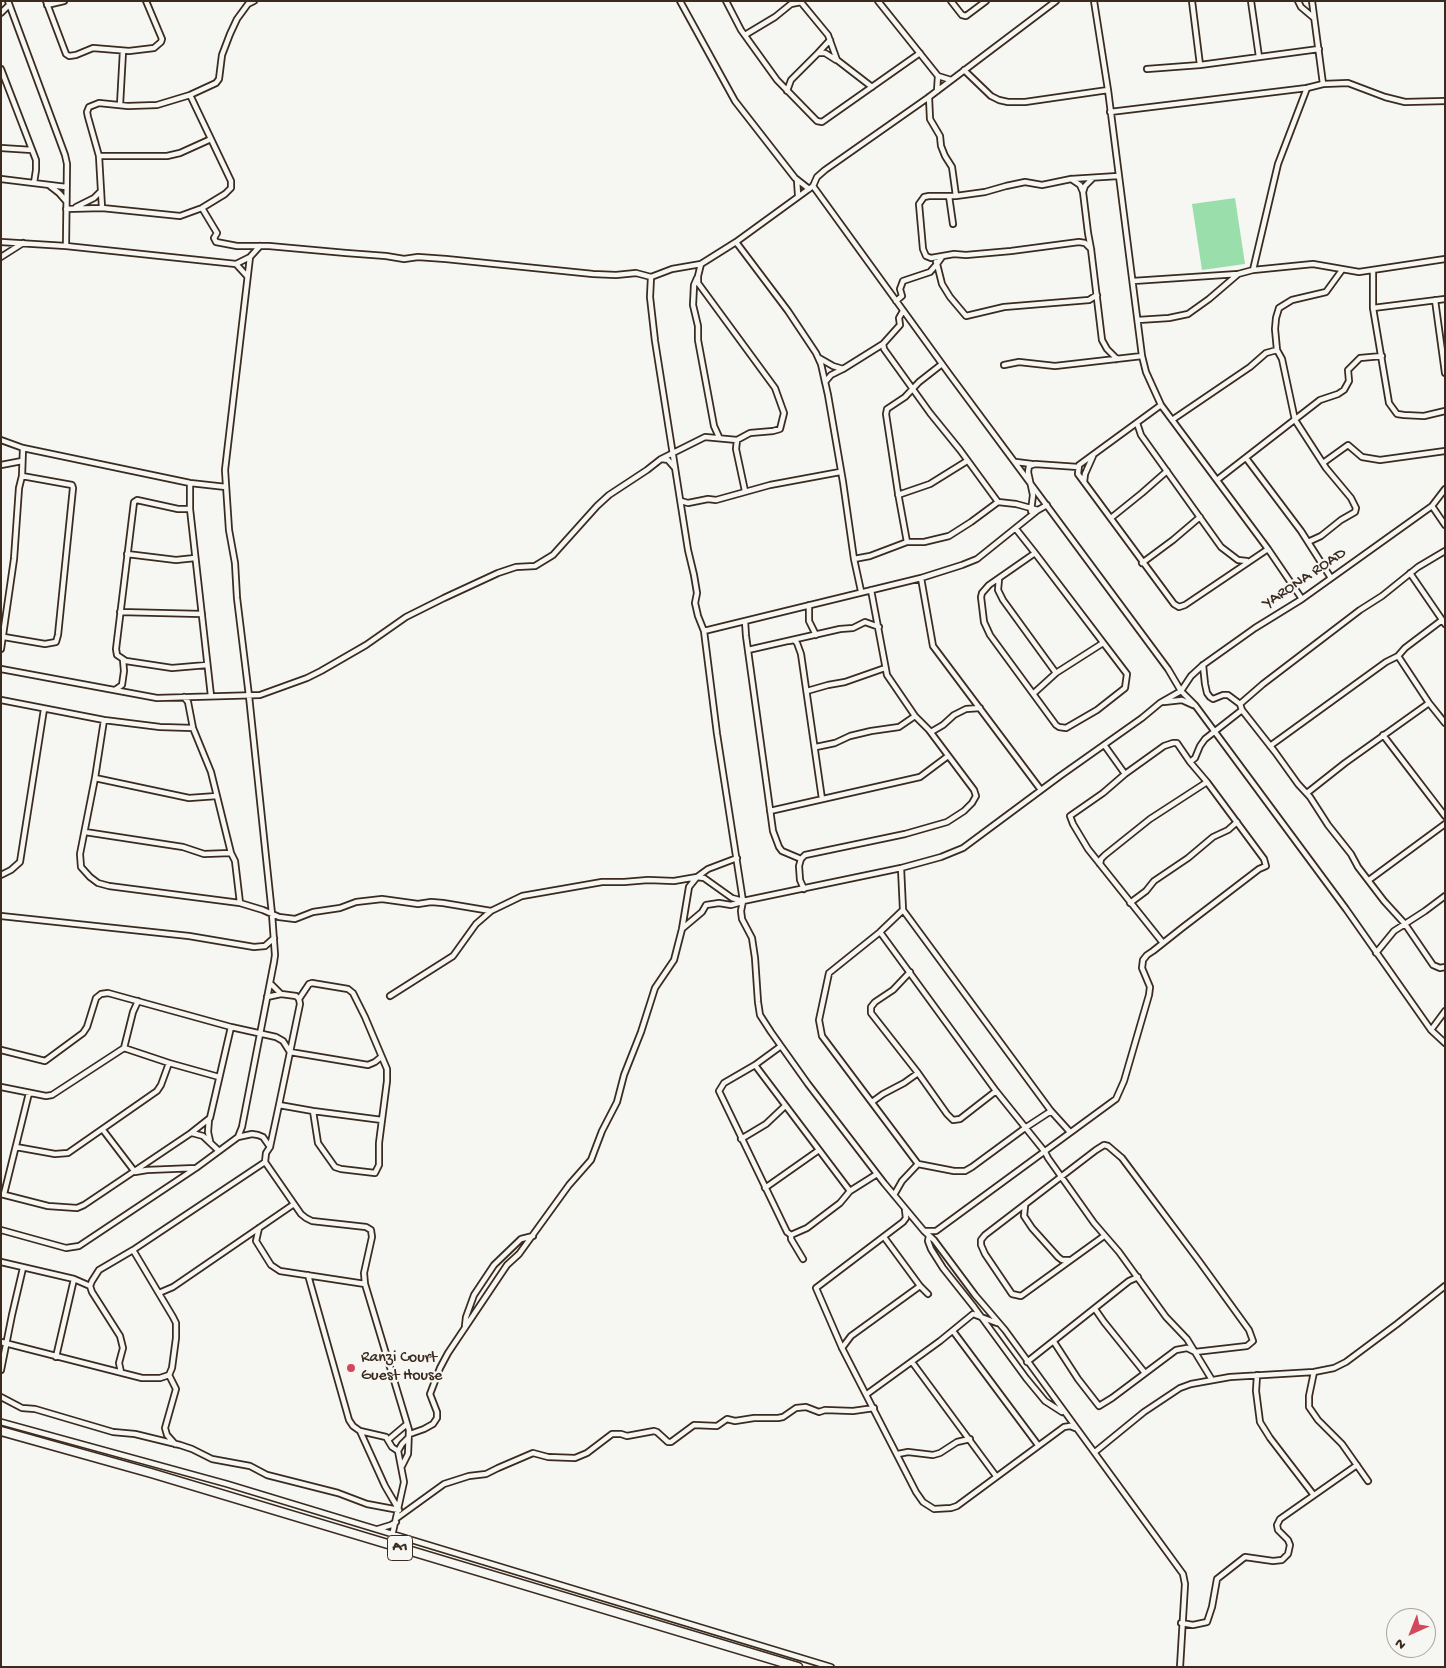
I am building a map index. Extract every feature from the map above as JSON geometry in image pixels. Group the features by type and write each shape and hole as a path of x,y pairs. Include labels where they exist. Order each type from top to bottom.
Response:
{"highway":[{"name":"A1","path":"1,1432 151,1473 798,1667"}],"street":[{"path":"64,1 46,3 67,56 76,55 93,48 123,51 154,48 161,42 162,36 146,1"},
{"path":"102,208 99,156 87,112 89,107 99,103 157,105 190,95 216,83 219,79 222,56 230,34 237,19 248,4 254,1"},
{"path":"680,1 736,101 797,180 811,187 1168,669 1181,691 1194,705 1346,909 1431,1030 1445,1043"},
{"path":"726,1 741,30 779,83 817,121 822,122 920,53"},
{"path":"878,1 938,76 951,80"},
{"path":"951,1 962,15 966,16 986,1"},
{"path":"202,208 217,233 214,238 216,242 237,246 269,246 404,258 446,259 593,274 636,273 652,277 672,269 701,264 736,242 811,187 817,177 825,170 929,97 1056,1"},
{"path":"1094,1 1108,90 1142,356 1152,388 1161,405 1268,548 1302,599"},
{"path":"1192,1 1200,64"},
{"path":"1251,1 1259,57"},
{"path":"1298,1 1314,18"},
{"path":"1312,1 1323,84"},
{"path":"745,35 775,17 791,4 801,2 828,35 836,60"},
{"path":"1,13 9,3"},
{"path":"9,3 61,141 67,164 66,246"},
{"path":"787,91 790,82 830,40"},
{"path":"1147,69 1319,50"},
{"path":"120,105 123,51"},
{"path":"818,53 825,53 872,87"},
{"path":"1,69 36,160 34,183"},
{"path":"964,70 991,96 1008,102 1025,102 1108,90"},
{"path":"937,91 938,76"},
{"path":"779,83 790,82"},
{"path":"1110,112 1307,88 1323,84 1348,83 1394,100 1405,102 1445,101"},
{"path":"1253,270 1278,164 1307,88"},
{"path":"66,209 102,208 180,216 202,208 225,194 231,188 228,175 190,95"},
{"path":"929,97 930,119 940,136 941,146 952,167 956,196"},
{"path":"99,156 167,156 180,153 211,139"},
{"path":"1,148 32,150"},
{"path":"1091,249 1085,243 1078,242 1011,251 966,255 954,254 932,258 926,256 923,249 919,204 924,196 956,196 985,192 1025,182 1042,185 1071,179 1118,176"},
{"path":"1083,192 1088,182 1094,177"},
{"path":"1,179 66,187"},
{"path":"1071,179 1080,185 1083,192 1102,340 1116,359"},
{"path":"797,180 798,196"},
{"path":"47,185 59,193 66,202"},
{"path":"74,208 94,198 102,190"},
{"path":"949,196 952,224"},
{"path":"1078,242 1088,234"},
{"path":"1,242 66,246 236,264 250,258 260,246"},
{"path":"736,242 788,312 818,357 825,382 861,591"},
{"path":"1,257 23,243"},
{"path":"896,301 902,296 900,289 903,282 930,272 942,257"},
{"path":"238,1137 242,1126 275,955 249,696 236,598 235,564 229,530 226,487 226,460 250,258"},
{"path":"932,258 937,264 946,291 966,316 1004,307 1089,300 1097,295"},
{"path":"1133,281 1238,274 1253,270 1313,264 1359,272 1445,259"},
{"path":"236,264 248,277"},
{"path":"701,264 694,285 693,305 714,426 719,437"},
{"path":"1308,542 1321,536 1354,512 1356,508 1295,420 1282,359 1277,350 1275,328 1279,308 1292,300 1326,292 1342,270"},
{"path":"1372,271 1374,308 1389,403 1398,414 1424,416 1445,411"},
{"path":"1138,320 1188,314 1210,299 1238,274"},
{"path":"1,668 157,698 260,695 307,678 366,645 406,617 484,579 516,567 535,566 553,555 609,495 673,452 705,437 737,440 750,433 780,429 784,413 775,388 704,294 698,283 698,276"},
{"path":"652,277 650,297 654,341 697,593 695,603 704,631 743,901 742,919 752,938 760,1014 770,1032 808,1084 877,1174 905,1209 934,1240 999,1324 1183,1574 1180,1667"},
{"path":"1089,300 1098,307"},
{"path":"1435,300 1445,373"},
{"path":"1374,308 1445,300"},
{"path":"825,382 831,375 883,344 900,325 899,318 903,311"},
{"path":"883,344 884,349 913,390 998,502"},
{"path":"1172,420 1254,364 1266,353 1277,350"},
{"path":"1004,365 1019,362 1055,366 1142,356"},
{"path":"1217,480 1320,400 1327,399 1344,390 1348,381 1348,370 1360,358 1382,356"},
{"path":"818,357 833,366 843,369"},
{"path":"907,542 886,414 887,409 913,390 919,382 942,364"},
{"path":"1015,462 1078,467 1094,453 1161,405"},
{"path":"1137,423 1142,435 1222,547 1238,560 1248,561"},
{"path":"1,440 23,448 190,483 226,487"},
{"path":"737,440 736,449 745,491"},
{"path":"1323,463 1348,445 1362,457 1380,460 1445,450"},
{"path":"1,648 4,638 14,559 23,448"},
{"path":"1084,483 1085,474 1094,453"},
{"path":"1246,458 1308,542 1331,578"},
{"path":"660,459 668,460 676,469"},
{"path":"1,465 22,461"},
{"path":"898,495 930,484 967,461"},
{"path":"1029,517 1032,509 1032,495 1028,469 1032,464"},
{"path":"1078,467 1078,474 1084,483 1142,563 1174,604 1179,607 1185,605 1268,548"},
{"path":"1111,518 1167,471"},
{"path":"681,501 688,503 708,499 716,500 745,491 840,472"},
{"path":"4,638 50,644 56,642 59,625 73,488 72,485 22,476"},
{"path":"190,483 190,509 211,696"},
{"name":"YARONA ROAD","path":"1181,691 1191,676 1204,665 1255,628 1302,599 1432,506 1445,489"},
{"path":"190,509 178,509 135,501 116,649 117,655 123,660 172,668 207,665"},
{"path":"854,559 870,556 907,542 924,542 949,536 998,502 1016,504 1038,510"},
{"path":"704,631 861,591 921,578 962,565 977,559 1016,530 1038,510 1047,505"},
{"path":"1432,506 1445,525"},
{"path":"1142,563 1200,517"},
{"path":"1016,530 1035,553 1127,674 1128,679 1125,688 1097,710 1066,728 1060,727 990,636 984,622 982,593 1035,553"},
{"path":"1240,704 1263,684 1360,610 1382,596 1410,573 1445,551"},
{"path":"127,554 176,560 195,558"},
{"path":"1270,746 1443,622 1410,573"},
{"path":"921,578 933,646 1041,790"},
{"path":"999,579 998,590 1003,600 1056,673"},
{"path":"804,889 799,872 801,860 805,855 905,834 947,822 972,803 976,796 974,790 931,732 915,716 887,675 871,590"},
{"path":"809,605 809,621 816,635"},
{"path":"120,612 202,614"},
{"path":"745,621 773,831 782,851 801,860"},
{"path":"748,650 840,629 853,628 865,622 879,627"},
{"path":"789,641 794,640 797,643 816,747 822,799"},
{"path":"1034,693 1056,673 1103,644"},
{"path":"1398,656 1429,703 1445,722"},
{"path":"115,690 121,686 124,671 123,660"},
{"path":"1204,665 1205,684 1210,697 1213,699 1228,695 1240,704 1242,710 1298,784 1307,793 1351,854 1358,867 1384,901 1405,924 1433,965 1440,968 1445,967"},
{"path":"807,691 845,682 885,668"},
{"path":"121,686 130,693"},
{"path":"682,929 702,912 706,905 719,903 731,905 901,868 941,857 963,848 1041,790 1105,746 1160,703 1181,691"},
{"path":"184,697 188,702 193,728 211,772 230,853 235,861 240,903"},
{"path":"1,700 104,720 160,727 193,728"},
{"path":"1160,703 1182,700 1194,705"},
{"path":"1307,793 1383,735 1429,703"},
{"path":"1,875 11,870 20,862 44,708"},
{"path":"931,732 943,725 954,715 966,709 980,708"},
{"path":"1190,762 1195,758 1205,740 1242,710"},
{"path":"816,747 850,736 899,726 915,716"},
{"path":"104,720 80,854 81,866 90,878 98,883 240,903 285,918 295,919 313,912 340,908 364,900 382,899 410,904 431,902 459,905 491,911"},
{"path":"1383,735 1445,816"},
{"path":"924,1231 936,1231 1070,1132 1109,1106 1116,1099 1121,1090 1149,995 1150,987 1142,968 1143,960 1259,869 1266,866 1264,859 1207,782 1177,743 1173,742 1164,746 1124,774 1103,793 1070,816 1088,850 1163,943"},
{"path":"1105,746 1124,774"},
{"path":"770,811 920,777 948,756"},
{"path":"95,778 189,798 217,796"},
{"path":"1100,864 1100,859 1150,819 1207,782"},
{"path":"1130,903 1146,891 1154,881 1188,858 1213,837 1228,830 1237,822"},
{"path":"1369,880 1445,824"},
{"path":"85,832 183,847 204,854 230,853"},
{"path":"390,1545 404,1482 398,1451 409,1436 433,1424 437,1418 437,1412 430,1394 440,1368 508,1265 519,1254 590,1160 617,1102 624,1075 641,1032 655,988 674,960 682,929 689,887 708,869 737,858"},
{"path":"901,868 903,910 1052,1111 1070,1132"},
{"path":"390,996 404,989 453,956 476,924 491,911 522,896 602,882 674,881 698,877 704,878 732,898 743,901"},
{"path":"1376,953 1388,937 1445,896"},
{"path":"903,910 880,932 829,973 819,1020 822,1036 918,1164 954,1171 965,1171 1052,1111"},
{"path":"1,916 189,936 254,948 265,946 274,938"},
{"path":"880,932 996,1091 1045,1152 1104,1236 1119,1252 1195,1352 1212,1380"},
{"path":"910,972 893,990 875,1002 871,1007 871,1013 953,1120 960,1119 996,1091"},
{"path":"270,983 281,994"},
{"path":"313,1112 318,1143 338,1169 375,1173 379,1165 387,1069 353,994 348,989 312,983 299,999 300,1004 279,1105 265,1162 301,1214 312,1221 359,1226 371,1230 372,1236 364,1273 365,1284 407,1424 409,1436 408,1454 402,1466"},
{"path":"1,1050 45,1061 83,1033 87,1027 93,1006 101,994 108,993 230,1027 276,1037 284,1041 290,1052"},
{"path":"267,997 281,994 296,996 299,999"},
{"path":"1,1087 49,1096 124,1048 133,1012 138,1001"},
{"path":"1431,1030 1445,1011"},
{"path":"210,1142 208,1132 210,1118 230,1027"},
{"path":"781,1046 755,1065 724,1083 720,1093 765,1188 803,1259"},
{"path":"124,1048 168,1064 219,1077"},
{"path":"290,1052 368,1065 381,1057"},
{"path":"16,1147 55,1154 68,1153 157,1091 168,1064"},
{"path":"755,1065 850,1191"},
{"path":"872,1102 918,1073"},
{"path":"29,1093 2,1194 48,1206 77,1208 84,1205 135,1172 210,1118"},
{"path":"279,1105 313,1112 382,1120"},
{"path":"741,1139 766,1124 785,1106"},
{"path":"103,1130 135,1172"},
{"path":"191,1133 203,1136 219,1151"},
{"path":"1,1230 66,1248 79,1246 208,1161 238,1137 252,1134 263,1136 270,1147"},
{"path":"1054,1342 1078,1379 1099,1406 1176,1350 1183,1348 1195,1352 1251,1344 1253,1338 1249,1330 1228,1300 1116,1151 1104,1146 984,1235 981,1240 982,1249 1012,1294 1021,1296 1104,1236"},
{"path":"765,1188 819,1150"},
{"path":"121,1372 119,1363 123,1348 120,1336 90,1286 99,1270 133,1250 265,1162"},
{"path":"148,1163 155,1169"},
{"path":"894,1195 902,1181 918,1164"},
{"path":"135,1172 155,1169 196,1168"},
{"path":"791,1236 807,1228 840,1202 850,1191 877,1174"},
{"path":"159,1293 174,1287 294,1204"},
{"path":"1024,1206 1024,1216 1032,1228 1058,1257 1062,1260 1069,1260"},
{"path":"905,1209 906,1218 903,1222 816,1288 842,1348 868,1394 916,1492 923,1502 934,1508 957,1506 1064,1427 1076,1428"},
{"path":"903,1222 909,1221 918,1224"},
{"path":"256,1241 260,1227"},
{"path":"934,1240 936,1231"},
{"path":"466,1326 466,1317 474,1295 494,1265 520,1239 533,1236"},
{"path":"929,1236 928,1241 943,1268 981,1316 1038,1395 1050,1406 1065,1415 1067,1423 1064,1427"},
{"path":"884,1237 928,1294"},
{"path":"242,1239 256,1241 271,1265 284,1272 365,1284"},
{"path":"4,1343 142,1378 163,1377 169,1374 172,1368 177,1330 173,1317 133,1250"},
{"path":"1,1262 74,1279 90,1286"},
{"path":"1,1370 4,1343 23,1268"},
{"path":"308,1275 349,1420 360,1431 386,1437 392,1447 398,1451"},
{"path":"1027,1362 1129,1281 1138,1277"},
{"path":"56,1357 74,1279"},
{"path":"842,1348 851,1336 920,1286"},
{"path":"1095,1452 1144,1412 1180,1388 1212,1380 1257,1374 1314,1372 1334,1368 1346,1362 1445,1286"},
{"path":"868,1394 973,1314 975,1295"},
{"path":"1095,1309 1145,1373"},
{"path":"973,1314 999,1324"},
{"path":"953,1331 1038,1445"},
{"path":"912,1362 996,1476"},
{"path":"1314,1372 1309,1407 1318,1420 1342,1444 1368,1481"},
{"path":"169,1374 176,1389 165,1428 167,1435 176,1445"},
{"path":"1257,1374 1256,1391 1260,1422 1313,1494"},
{"path":"1,1397 22,1408 35,1409 113,1432 135,1434 192,1449 212,1459 250,1466 267,1474 338,1493 367,1504 399,1510"},
{"path":"375,1530 384,1528 444,1484 469,1476 486,1474 533,1453 548,1458 575,1458 587,1453 612,1434 627,1436 654,1431 668,1442 671,1442 694,1425 717,1426 727,1420 778,1418 783,1417 796,1408 806,1407 819,1412 825,1410 854,1411 874,1408"},
{"path":"1,1422 227,1484 831,1667"},
{"path":"388,1440 407,1424"},
{"path":"360,1431 385,1486 399,1510"},
{"path":"898,1454 908,1452 933,1455 940,1453 957,1442 970,1439"},
{"path":"1181,1623 1193,1625 1208,1622 1217,1578 1245,1557 1273,1561 1282,1560 1288,1554 1290,1545 1288,1540 1278,1530 1277,1525 1280,1519 1356,1465"}],"green space":[{"path":"1235,198 1245,264 1202,270 1192,204"}],"place":[{"name":"Ranzi Court Guest House","path":"351,1368"}]}
